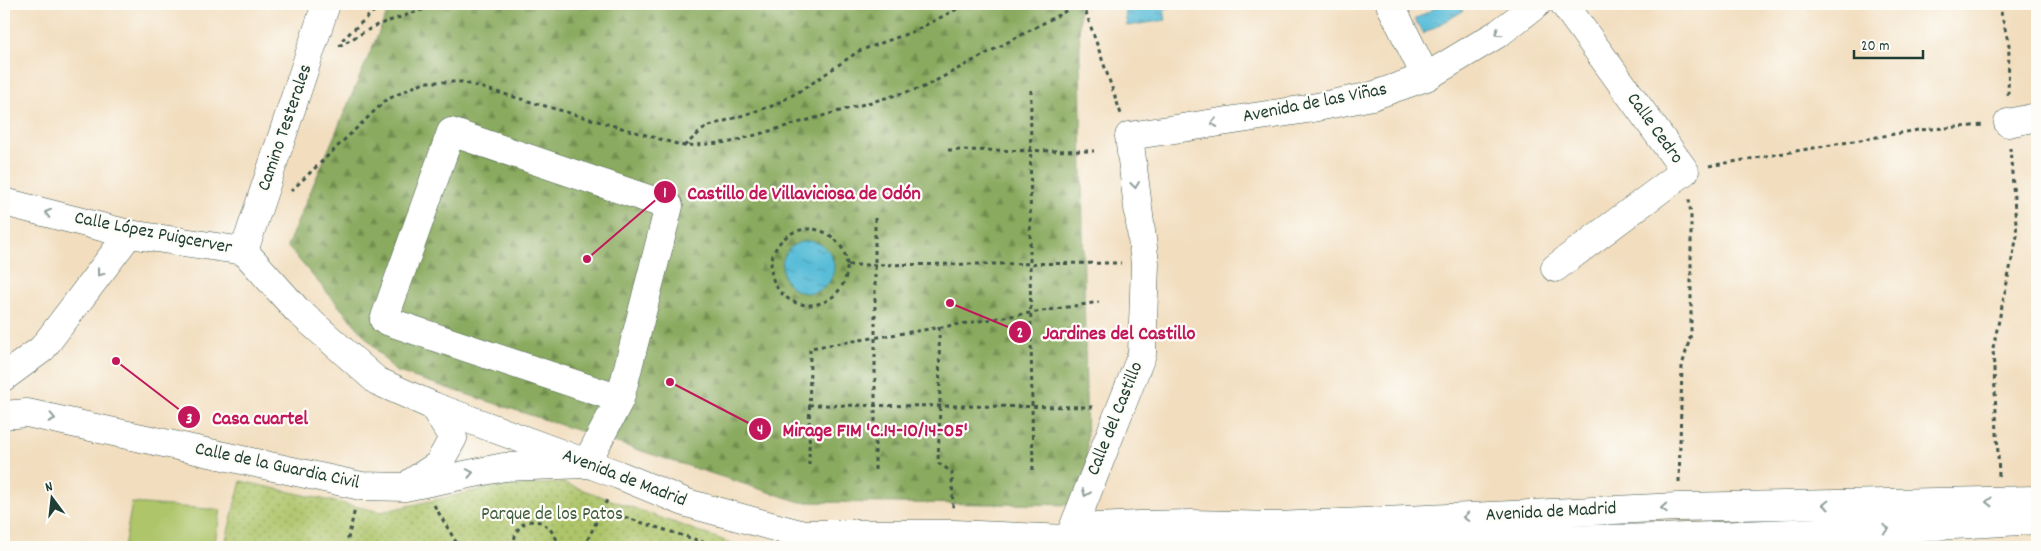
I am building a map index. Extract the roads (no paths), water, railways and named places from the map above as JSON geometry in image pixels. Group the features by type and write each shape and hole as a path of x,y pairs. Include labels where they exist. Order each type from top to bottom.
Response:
{"street":[{"name":"Camino Testerales","path":"244,251 259,205 319,55 326,4"},
{"path":"1390,4 1426,77"},
{"name":"Avenida de las Viñas","path":"1129,136 1307,109 1372,96 1426,77 1499,33 1537,4"},
{"name":"Calle Cedro","path":"1554,268 1684,171 1564,4"},
{"path":"2008,123 2037,117"},
{"path":"586,464 620,399 669,206 451,132 384,320 620,399"},
{"name":"Calle del Castillo","path":"1066,543 1142,354 1144,263 1129,136"},
{"name":"Calle López Puigcerver","path":"4,202 129,234 244,251"},
{"path":"4,377 42,349 129,234"},
{"name":"Avenida de Madrid","path":"244,251 297,310 377,381 433,406 619,475 687,504 800,534 954,534 1066,543 1155,546 1647,538 1880,530 2037,520"},
{"path":"413,485 438,465 453,438 433,406"},
{"name":"Calle de la Guardia Civil","path":"4,415 27,413 360,486 413,485 504,467 586,464"},
{"name":"Avenida de Madrid","path":"1066,543 1081,531 1097,527 1131,525 1278,526 1678,507 2037,500"}],"water":[{"path":"1124,4 1168,4 1167,9 1164,10 1166,20 1127,26"},
{"path":"1442,4 1459,4 1463,11 1423,34 1415,19"},
{"path":"803,241 813,241 827,248 834,262 834,272 827,286 813,293 803,293 793,289 786,282 782,272 782,262 786,252 793,245"}],"place":[{"name":"Castillo de Villaviciosa de Odón","path":"587,259"},
{"name":"Jardines del Castillo","path":"950,303"},
{"name":"Casa cuartel","path":"116,361"},
{"name":"Mirage F1M 'C.14-10/14-05'","path":"670,382"}],"park label":[{"name":"Parque de los Patos","path":"552,515"}]}
